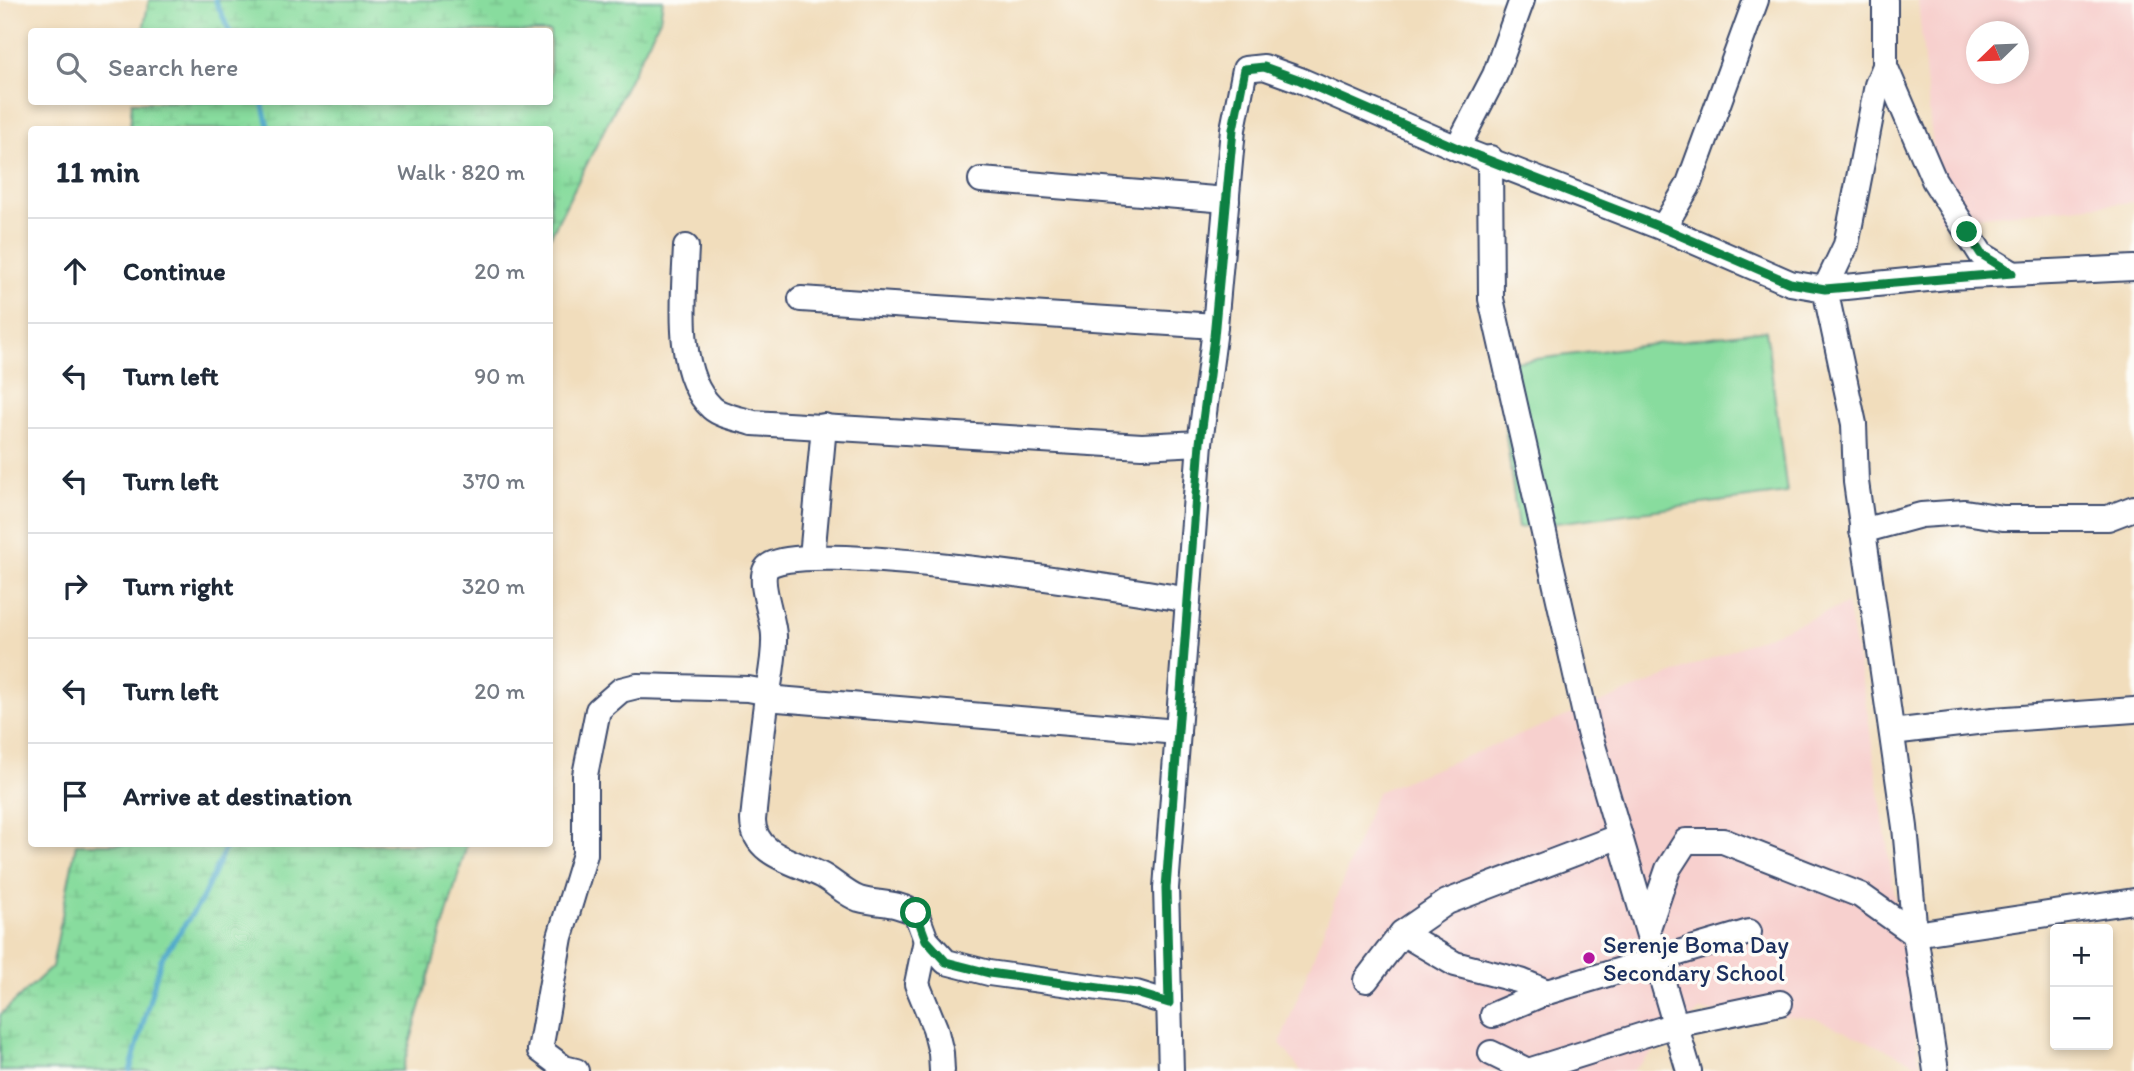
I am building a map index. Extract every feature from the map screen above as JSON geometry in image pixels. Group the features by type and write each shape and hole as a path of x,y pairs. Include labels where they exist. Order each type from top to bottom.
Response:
{"street":[{"path":"1457,148 1495,75 1522,0"},
{"path":"1663,228 1688,186 1756,0"},
{"path":"1885,0 1885,66 1877,85 1846,245 1825,289 1854,424 1856,482 1862,531 1892,732 1915,933 1936,1071"},
{"path":"1885,66 1934,180 1981,254 2012,273"},
{"path":"1171,1071 1166,888 1200,443 1215,326 1233,129 1245,69 1264,67 1300,80 1457,148 1489,158 1553,187 1663,228 1790,283 1825,289 2012,273 2134,268"},
{"path":"1489,158 1491,299 1589,732 1689,1071"},
{"path":"981,180 1227,200"},
{"path":"686,247 683,324 695,387 714,410 753,422 1142,446 1200,443"},
{"path":"801,299 1215,326"},
{"path":"812,557 824,426"},
{"path":"1862,531 1921,514 1965,512 2003,518 2108,518 2134,508"},
{"path":"1169,1003 1136,993 989,973 946,962 926,940 916,913 895,903 858,899 822,876 779,858 753,832 774,635 762,579 766,567 778,559 870,558 1107,585 1188,600"},
{"path":"576,1071 549,1059 540,1050 560,937 585,854 585,775 598,710 621,690 638,686 748,689 768,696 1178,732"},
{"path":"1892,732 1993,720 2134,710"},
{"path":"1366,980 1402,933 1447,902 1620,836"},
{"path":"1648,928 1668,869 1686,841 1723,841 1860,895 1915,933 2134,901"},
{"path":"1493,1015 1548,992 1749,932"},
{"path":"1402,933 1455,964 1521,981 1548,992"},
{"path":"926,940 917,984 934,1028 941,1053 942,1071"},
{"path":"1491,1053 1528,1071 1568,1065 1675,1025 1780,1003"}],"shaded area":[{"path":"1918,0 2134,0 2134,202 1940,220"},
{"path":"1847,604 1867,710 1920,1065 1814,1018 1700,1011 1632,1071 1301,1071 1280,1043 1377,792"}],"green space":[{"path":"149,0 663,0 660,19 553,231 553,126 130,126 132,105 553,105 553,28 144,28"},
{"path":"1766,330 1787,493 1518,528 1497,364"},
{"path":"75,847 466,847 402,1071 0,1071 0,1015 52,967"}],"waterway":[{"path":"215,0 228,28"},
{"path":"263,105 268,126"},
{"path":"130,1071 161,959 201,901 226,847"}],"place":[{"name":"Serenje Boma Day Secondary School","path":"1589,958"}],"route":[{"path":"916,913 926,940 946,962 989,973 1136,993 1169,1003 1166,888 1200,443 1214,337 1233,129 1245,69 1264,67 1300,80 1457,148 1489,158 1553,187 1663,228 1790,283 1825,289 2012,273 1981,254 1967,232"}]}
